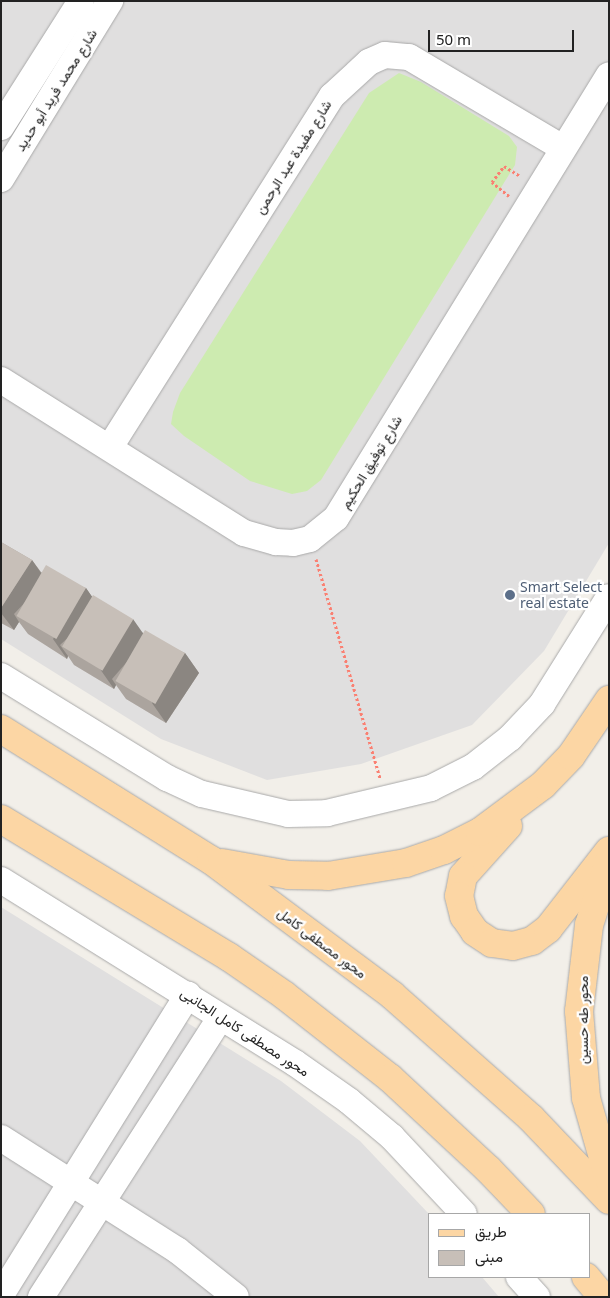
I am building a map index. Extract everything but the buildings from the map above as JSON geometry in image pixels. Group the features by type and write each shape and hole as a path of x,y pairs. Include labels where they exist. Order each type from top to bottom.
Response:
{"main road":[{"path":"609,700 571,756 463,876 459,896 464,916 475,932 492,943 513,946 532,941 548,928 609,851"},
{"name":"محور مصطفى كامل","path":"1,729 211,860 437,1032 531,1118 609,1200"},
{"path":"211,860 249,870 328,876 406,864 480,832 543,785"},
{"path":"1,819 229,957 284,995 390,1078 488,1169 529,1213"},
{"name":"محور طه حسين","path":"609,862 589,925 580,1011 586,1098 609,1180"},
{"path":"587,1278 603,1297"}],"street":[{"name":"شارع محمد فريد أبو حديد","path":"1,127 81,1"},
{"name":"شارع محمد فريد أبو حديد","path":"1,179 110,1"},
{"name":"شارع مفيدة عبد الرحمن","path":"110,448 332,96 369,62 385,55 409,57 563,148"},
{"name":"شارع توفيق الحكيم","path":"310,539 336,518 532,196 609,75"},
{"path":"1,380 244,533 276,542 293,543 310,539"},
{"path":"1,676 167,778 202,794 288,814 327,813 387,801 432,788 473,767 510,738 542,704 609,596"},
{"name":"محور مصطفى كامل الجانبى","path":"1,880 188,995 220,1018 295,1063 349,1101 392,1137 463,1213"},
{"path":"1,1295 188,995"},
{"path":"41,1297 220,1018"},
{"path":"1,1138 177,1250 236,1297"},
{"path":"520,1278 537,1297"}],"path":[{"path":"504,166 532,196 491,184 496,174 504,166"},
{"path":"310,539 387,801"}],"shaded area":[{"path":"1,1 609,1 609,543 544,651 472,725 361,764 267,780 161,739 1,639"},
{"path":"1,907 281,1081 360,1141 428,1213 428,1278 483,1278 499,1297 1,1297"}],"green space":[{"path":"399,73 421,82 509,136 517,147 515,165 321,480 307,491 292,494 250,481 184,436 171,424 173,412 180,393 369,93"}],"place":[{"name":"Smart Select real estate","path":"510,595"}]}
